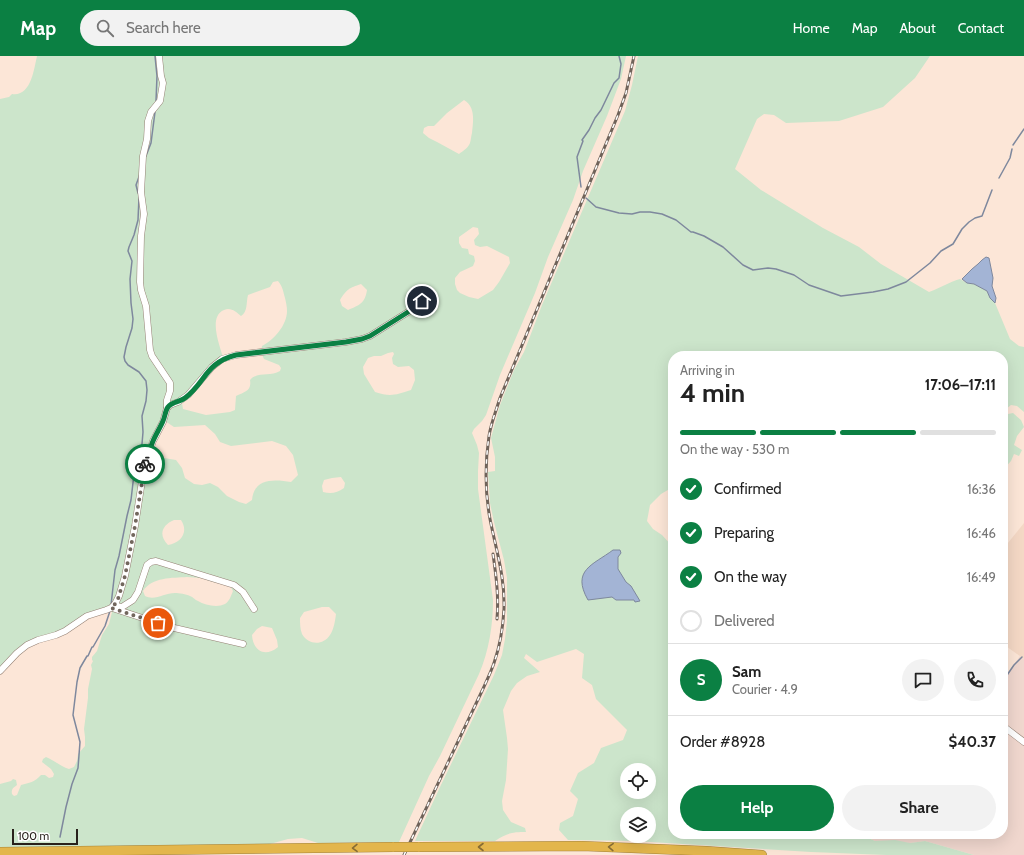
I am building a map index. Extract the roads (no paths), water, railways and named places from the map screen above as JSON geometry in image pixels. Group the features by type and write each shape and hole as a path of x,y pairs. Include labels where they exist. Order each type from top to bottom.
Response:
{"highway":[{"path":"0,852 582,846 762,855"}],"street":[{"path":"0,671 27,645 61,633 87,616 106,610 113,606 119,596 125,576 144,468 153,441 163,422 170,391 170,383 152,356 150,350 146,306 140,282 141,236 144,214 141,192 143,156 148,121 151,112 160,101 163,83 159,56"},
{"path":"167,408 188,395 212,367 222,359 236,355 362,339 370,336 416,307 422,301"},
{"path":"113,606 122,607 133,600 138,592 147,565 156,561 234,585 243,592 254,609"},
{"path":"113,606 170,627 243,644"},
{"path":"1008,730 1024,742"}],"water":[{"path":"986,257 989,258 993,278 992,286 996,298 995,303 990,298 987,291 974,284 967,283 962,279"},
{"path":"613,550 620,550 621,553 618,557 618,569 640,601 635,602 634,600 616,600 612,597 588,600 583,590 583,575 587,569"}],"waterway":[{"path":"155,56 157,76 156,101"},
{"path":"581,187 577,157 583,141 582,140 601,110 614,83 619,78 621,64 619,56"},
{"path":"146,156 151,143 155,112"},
{"path":"1013,145 1024,129"},
{"path":"999,178 1010,158 1012,149"},
{"path":"138,193 136,185 140,174"},
{"path":"586,198 596,207 619,213 632,214 650,212 662,214 676,220 691,232 704,236 723,247 743,265 753,270 768,268 776,269 794,275 809,285 841,296 888,289 906,282 930,263 941,251 953,244 962,229 969,222 982,216 992,190"},
{"path":"111,605 115,570 131,500 134,474 142,444 142,416 147,390 146,381 139,372 128,365 124,357 133,319 130,279 132,261 128,251 138,220 139,197"},
{"path":"60,837 66,807 78,768 80,742 73,715 80,668 105,626 110,611"},
{"path":"1008,674 1022,657"}],"railway":[{"path":"404,855 488,677 500,643 504,609 503,585 500,563 488,509 486,488 487,457 492,422 500,398 618,115 626,93 634,56"},
{"path":"493,554 497,594 497,619"}]}
